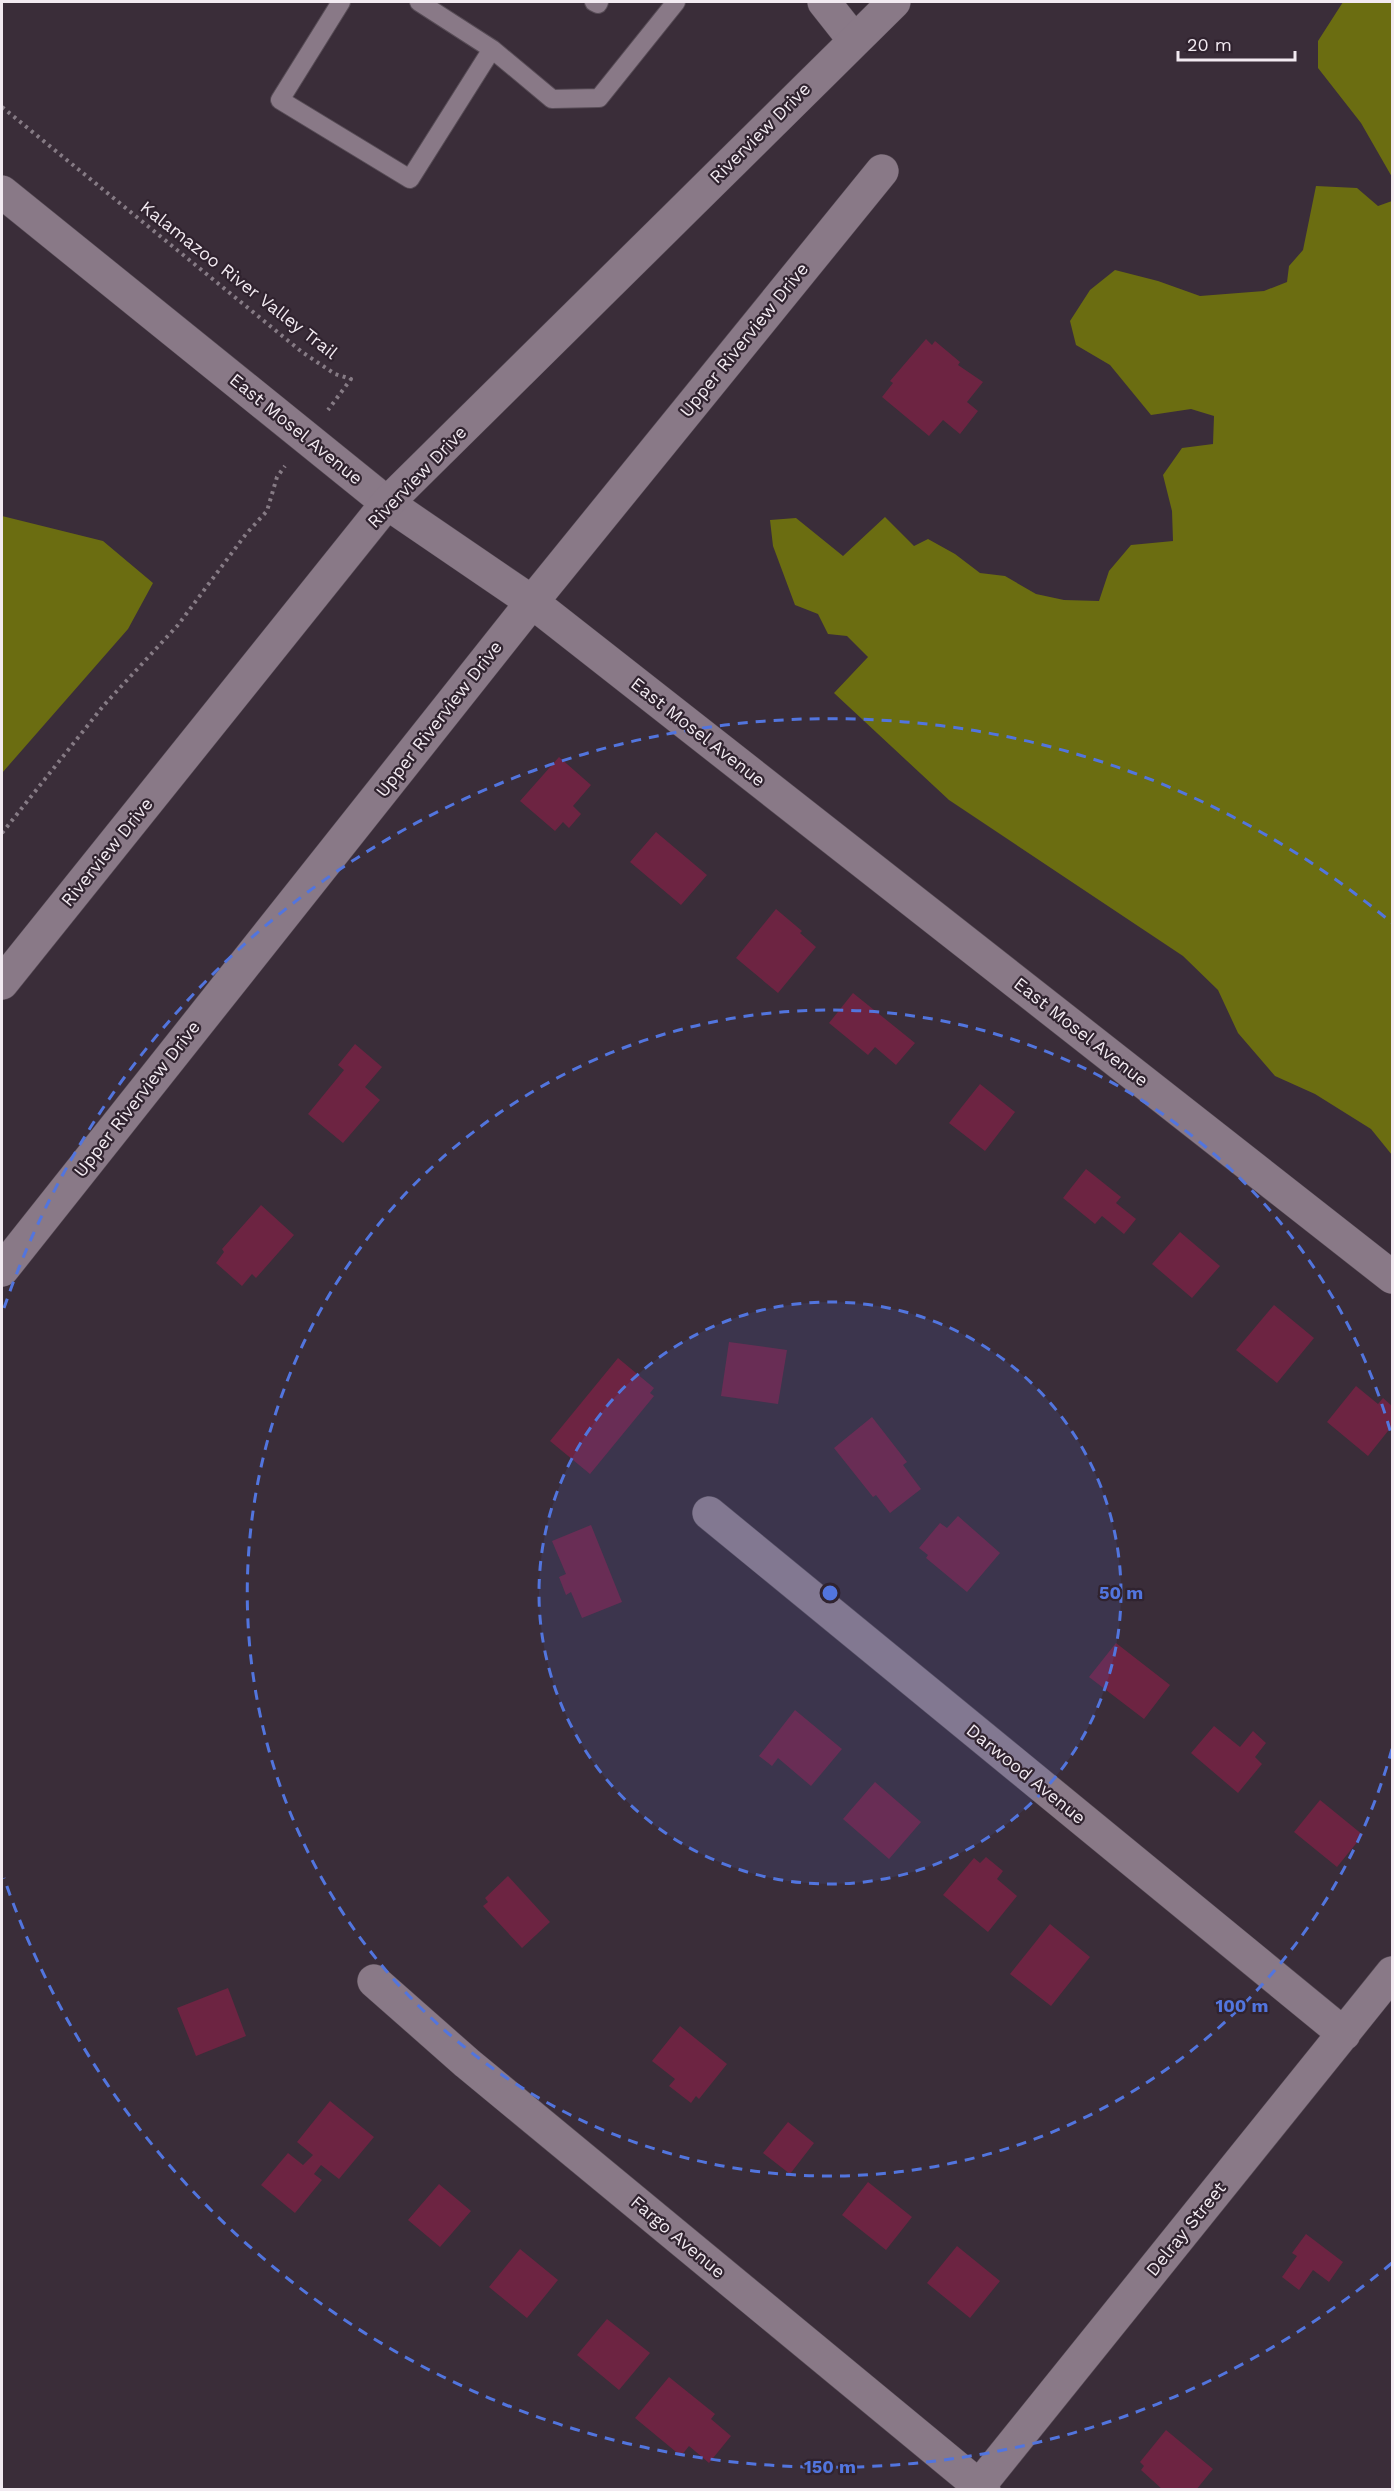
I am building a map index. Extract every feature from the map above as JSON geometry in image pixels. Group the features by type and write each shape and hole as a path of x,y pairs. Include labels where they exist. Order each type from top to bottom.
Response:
{"street":[{"path":"824,2 854,39"},
{"name":"Riverview Drive","path":"2,984 387,503 894,2"},
{"name":"Upper Riverview Drive","path":"2,1270 532,602 882,171"},
{"name":"East Mosel Avenue","path":"2,192 387,503 532,602 1392,1277"},
{"name":"Darwood Avenue","path":"709,1513 1344,2034"},
{"name":"Delray Street","path":"982,2488 1392,1973"},
{"name":"Fargo Avenue","path":"374,1981 477,2071 982,2488"}],"lane":[{"path":"341,2 280,100 410,179 492,49"},
{"path":"419,2 492,49 552,99 599,98 676,2"},
{"path":"594,2 598,4 599,2"}],"path":[{"name":"Kalamazoo River Valley Trail","path":"2,108 302,352 335,374 351,379 277,477 267,511 161,643 104,705 2,833"}],"shaded area":[{"path":"1343,2 1392,2 1392,177 1361,123 1318,68 1318,41"},
{"path":"1316,186 1357,188 1378,206 1392,201 1392,1155 1371,1129 1315,1094 1275,1076 1238,1033 1218,990 1183,956 949,800 834,693 868,657 847,636 828,634 818,614 795,605 773,546 770,520 796,518 843,556 885,517 914,546 928,539 955,554 980,573 1005,576 1036,594 1064,600 1099,601 1109,571 1131,545 1173,541 1172,511 1163,475 1182,448 1213,444 1214,416 1191,409 1151,415 1110,365 1076,345 1070,321 1090,290 1115,270 1158,281 1200,296 1264,291 1287,282 1289,266 1303,250"},
{"path":"2,516 103,541 153,583 128,629 2,773"}],"building":[{"path":"926,339 932,345 935,341 960,362 958,365 983,382 967,402 978,411 960,434 943,420 929,436 882,397 893,383 890,381"},
{"path":"559,757 591,785 573,806 581,814 569,828 563,822 555,831 520,801"},
{"path":"656,832 707,875 681,905 630,862"},
{"path":"776,909 802,931 800,933 816,947 778,993 736,958"},
{"path":"853,993 915,1043 896,1065 875,1047 868,1055 829,1023"},
{"path":"355,1044 382,1067 365,1087 380,1100 343,1143 308,1114 344,1070 338,1065"},
{"path":"980,1084 1015,1112 985,1151 949,1123"},
{"path":"1086,1169 1121,1197 1116,1203 1136,1219 1124,1234 1102,1216 1095,1224 1063,1198"},
{"path":"261,1205 294,1235 256,1278 252,1274 242,1286 216,1263 224,1252 222,1249"},
{"path":"1180,1232 1220,1266 1192,1298 1152,1264"},
{"path":"1274,1305 1314,1338 1277,1383 1236,1350"},
{"path":"729,1342 787,1350 778,1404 721,1396"},
{"path":"618,1358 654,1388 650,1393 654,1396 590,1474 550,1441"},
{"path":"1356,1386 1378,1404 1383,1398 1392,1406 1392,1426 1368,1456 1327,1422"},
{"path":"872,1417 907,1462 903,1465 921,1489 890,1513 876,1495 873,1497 834,1448"},
{"path":"958,1516 1000,1553 967,1592 926,1558 928,1555 919,1548 940,1523 947,1528"},
{"path":"591,1525 622,1602 582,1618 571,1592 566,1595 559,1577 566,1574 552,1541"},
{"path":"1116,1643 1170,1685 1144,1719 1089,1677"},
{"path":"795,1710 842,1749 811,1786 778,1758 772,1766 759,1756"},
{"path":"1214,1726 1240,1747 1253,1731 1266,1743 1255,1757 1262,1764 1238,1793 1191,1753"},
{"path":"875,1782 921,1822 889,1859 843,1819"},
{"path":"1320,1800 1363,1835 1337,1867 1294,1832"},
{"path":"986,1857 1003,1871 997,1879 1017,1896 988,1932 943,1895 974,1858 980,1863"},
{"path":"508,1876 550,1922 522,1948 483,1906 488,1902 485,1898"},
{"path":"1050,1924 1090,1957 1051,2006 1010,1974"},
{"path":"228,1988 246,2036 196,2056 177,2008"},
{"path":"680,2026 727,2064 699,2099 696,2096 691,2103 669,2086 675,2079 652,2061"},
{"path":"330,2101 374,2137 339,2179 321,2165 314,2174 322,2180 295,2213 261,2185 288,2153 303,2165 313,2155 297,2142"},
{"path":"788,2122 814,2143 790,2174 763,2153"},
{"path":"868,2182 912,2217 886,2250 842,2215"},
{"path":"439,2184 471,2211 440,2247 408,2220"},
{"path":"1306,2234 1343,2262 1329,2282 1313,2270 1299,2290 1282,2277 1297,2256 1292,2253"},
{"path":"957,2246 1000,2281 970,2318 927,2283"},
{"path":"520,2249 558,2280 527,2318 489,2287"},
{"path":"607,2319 650,2353 619,2390 577,2355"},
{"path":"669,2377 715,2414 711,2419 731,2436 709,2463 689,2446 681,2456 635,2418"},
{"path":"1166,2430 1213,2469 1196,2490 1163,2490 1141,2470 1144,2466 1140,2462"}]}
